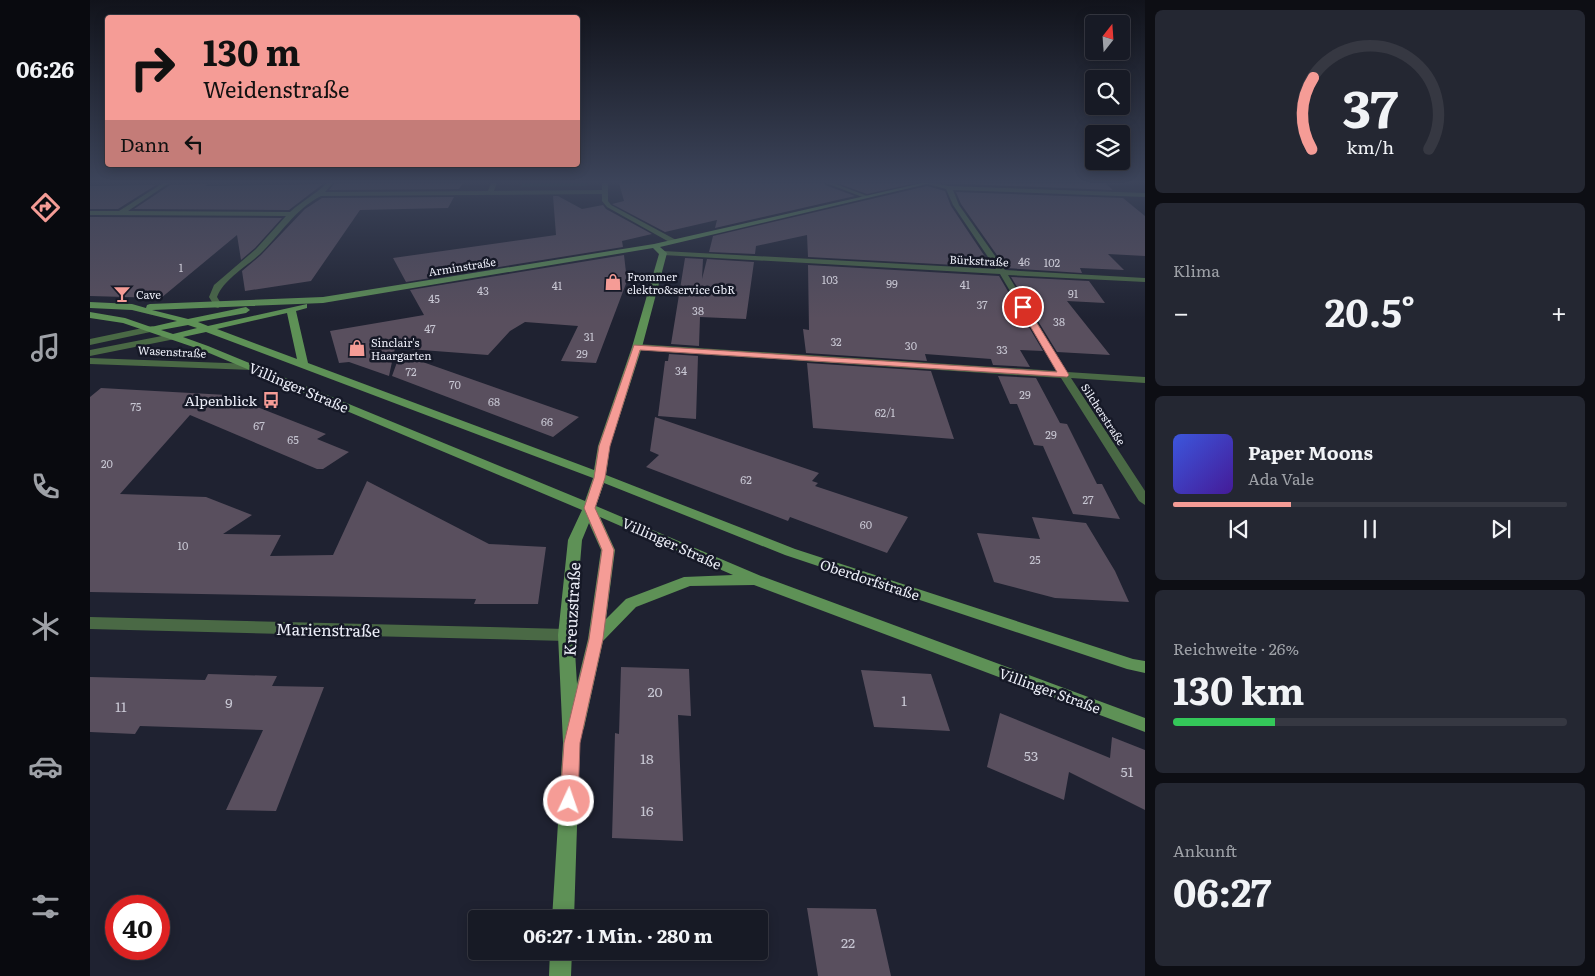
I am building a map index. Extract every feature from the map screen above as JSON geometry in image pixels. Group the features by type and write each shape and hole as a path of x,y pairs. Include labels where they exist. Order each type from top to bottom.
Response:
{"street":[{"path":"218,305 213,297 217,287 260,252 280,229"},
{"path":"651,229 674,241"},
{"name":"Arminstraße","path":"132,307 323,300 654,246 729,229"},
{"name":"Silcherstraße","path":"972,229 1003,273 1064,375 1145,501"},
{"path":"654,246 663,253"},
{"name":"Bürkstraße","path":"663,253 1145,280"},
{"name":"Kreuzstraße","path":"563,910 572,743 566,635 575,540 590,508 599,478 604,446 637,347 663,253"},
{"name":"Arminstraße","path":"172,336 291,310 323,300"},
{"name":"Arminstraße","path":"152,329 277,302"},
{"name":"Villinger Straße","path":"90,304 132,307 189,322 542,454 599,478"},
{"path":"291,310 303,364"},
{"name":"Villinger Straße","path":"90,314 152,329 253,367 669,541 756,580 1145,725"},
{"name":"Wasenstraße","path":"90,342 152,329"},
{"name":"Wasenstraße","path":"90,353 172,336"},
{"path":"637,347 1145,380"},
{"name":"Wasenstraße","path":"90,361 253,367"},
{"name":"Oberdorfstraße","path":"599,478 790,552 1133,665 1145,666"},
{"name":"Kreuzstraße","path":"572,743 596,639 608,550 590,508"},
{"path":"596,639 631,603 680,584 689,582 756,580"},
{"name":"Marienstraße","path":"90,623 566,635"},
{"path":"560,976 561,960"}],"building":[{"path":"90,229 273,229 241,260 237,235 161,298 90,296"},
{"path":"286,229 347,229 311,281 245,291 242,271 261,255"},
{"path":"556,229 642,229 652,234 622,241 623,247 406,282 393,258 556,235"},
{"path":"658,229 680,229 665,232"},
{"path":"745,229 966,229 992,267 808,257 807,235 756,246 755,254 709,252 713,236"},
{"path":"978,229 1145,229 1145,256 1108,254 1124,270 1080,268 1082,273 1006,268"},
{"path":"624,255 627,281 596,363 561,361 578,326 525,322 510,331 488,355 395,348 389,376 349,362 339,363 330,331 424,315 410,290"},
{"path":"685,258 703,259 702,279 707,259 754,262 746,319 700,317 699,346 671,344"},
{"path":"808,265 999,276 1043,351 1020,350 1030,367 993,365 991,359 925,354 927,361 806,353 803,329 809,330"},
{"path":"1011,277 1089,281 1105,303 1067,301 1110,355 1057,352"},
{"path":"400,354 579,417 553,437 392,376"},
{"path":"669,354 698,356 696,419 658,416 665,361 668,361"},
{"path":"807,363 931,371 954,439 813,428"},
{"path":"998,376 1036,378 1060,423 1067,424 1097,484 1102,484 1120,519 1073,514 1043,446 1034,445 1017,404 1010,404"},
{"path":"101,388 227,395 326,434 317,439 349,452 323,469 317,469 190,415 120,494 206,497 252,515 223,534 281,535 270,556 333,555 367,481 489,544 546,547 538,604 474,604 476,599 90,592 90,397"},
{"path":"655,417 819,473 812,481 818,483 815,486 908,517 887,553 790,517 788,521 646,467 659,455 650,451"},
{"path":"1032,517 1086,523 1115,571 1129,602 1055,598 994,582 977,533 1040,539"},
{"path":"621,667 689,669 691,716 678,715 683,841 612,838 615,733 619,734"},
{"path":"861,670 931,674 950,731 874,727"},
{"path":"208,674 277,676 272,686 324,687 276,811 226,810 263,730 140,726 135,734 90,732 90,677 205,680"},
{"path":"1000,713 1110,758 1112,737 1145,750 1145,810 1069,772 1064,800 987,767"},
{"path":"807,908 876,909 891,976 818,976"}],"place":[{"name":"Frommer elektro&service GbR","path":"613,282"},
{"name":"Cave","path":"122,294"},
{"name":"Sinclair's Haargarten","path":"357,348"},
{"name":"Alpenblick","path":"271,400"}],"route":[{"path":"569,801 572,743 596,639 608,550 590,508 599,478 604,446 637,347 1064,375 1023,307"}]}
